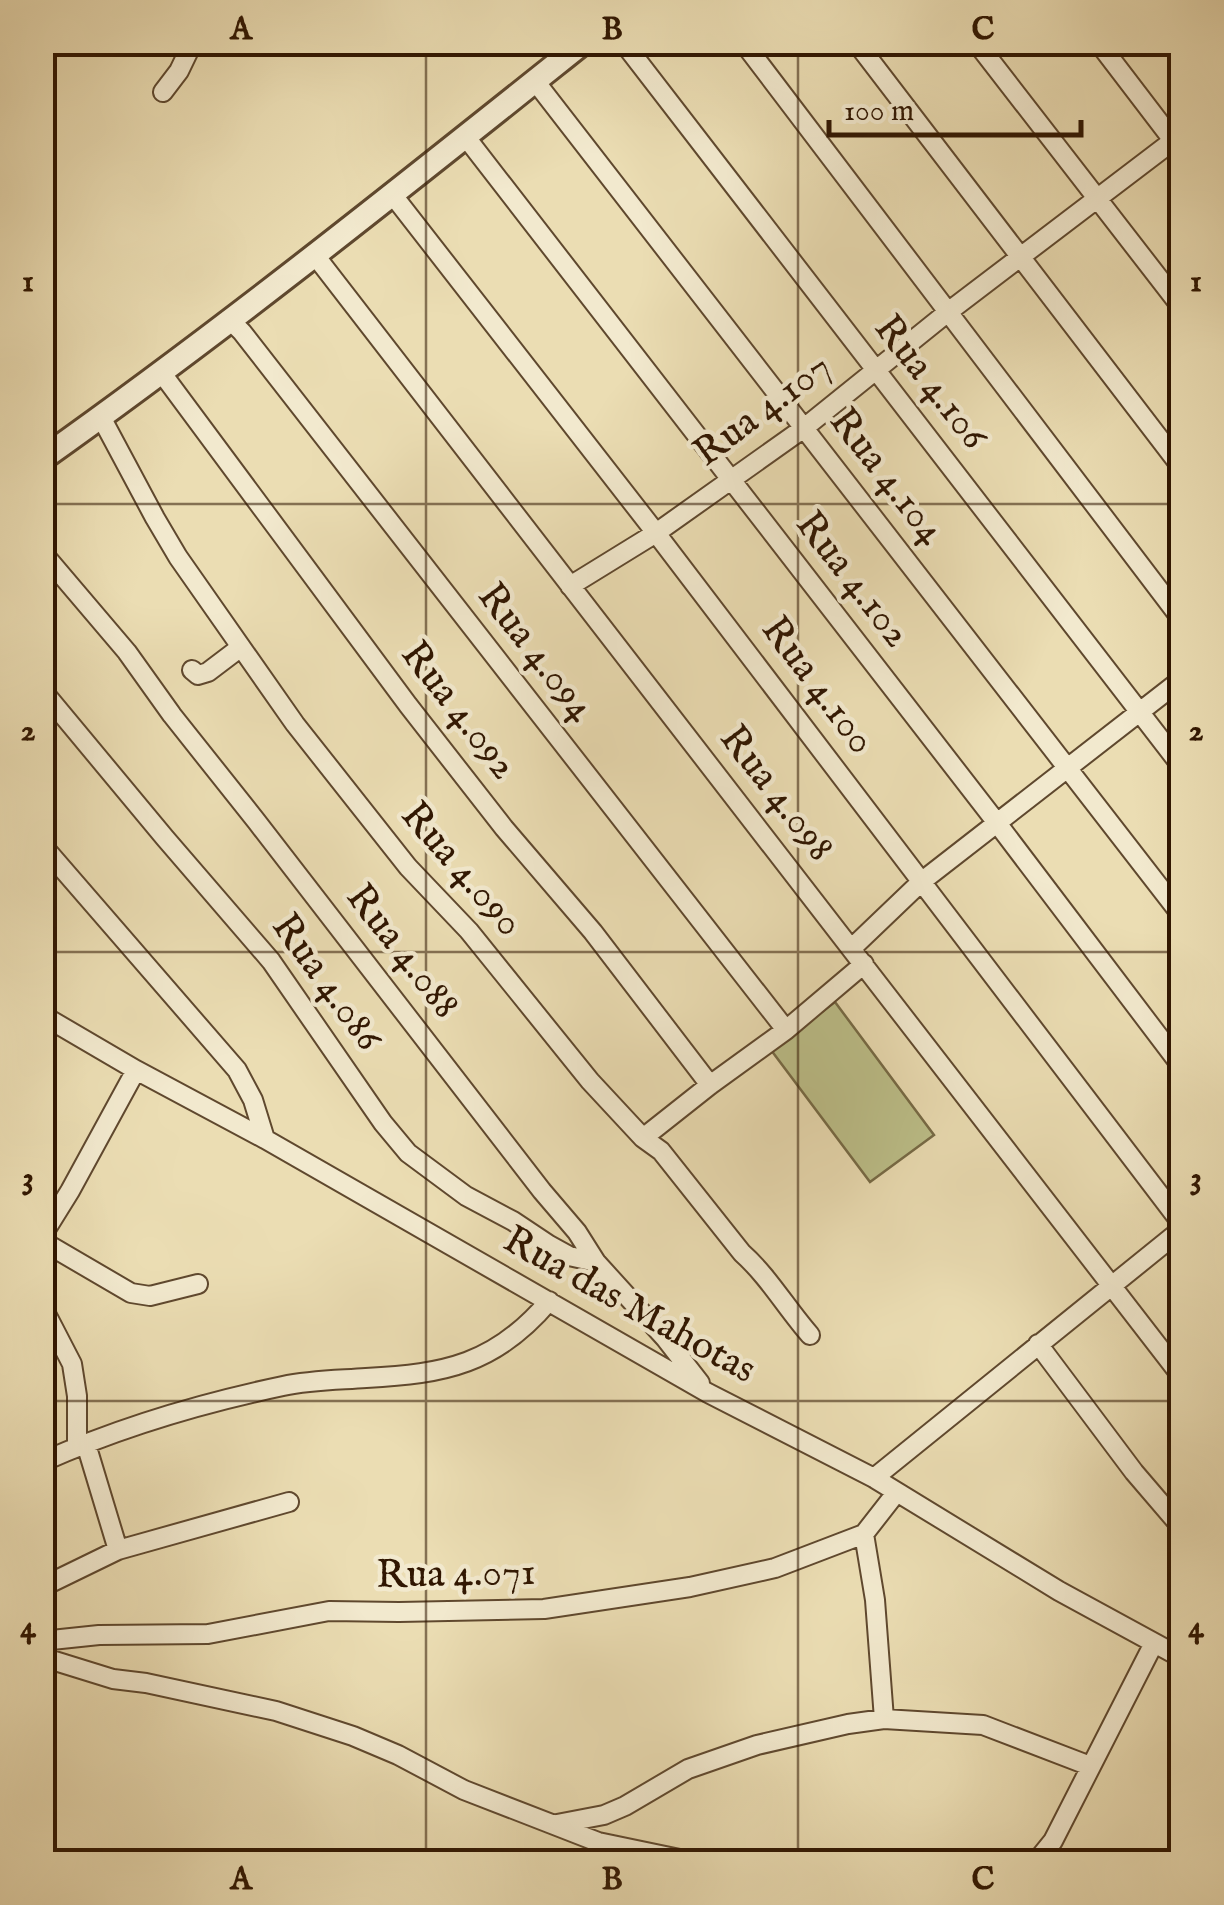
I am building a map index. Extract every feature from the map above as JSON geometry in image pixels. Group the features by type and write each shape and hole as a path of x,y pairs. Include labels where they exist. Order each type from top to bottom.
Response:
{"street":[{"path":"163,92 193,42"},
{"path":"42,459 161,372 584,42"},
{"name":"Rua 4.106","path":"623,42 1182,767"},
{"path":"743,42 1182,620"},
{"path":"856,42 1182,468"},
{"path":"976,42 1182,308"},
{"path":"1098,42 1179,143"},
{"name":"Rua 4.104","path":"535,81 1182,916"},
{"name":"Rua 4.102","path":"465,136 1182,1067"},
{"name":"Rua 4.107","path":"570,586 656,533 804,428 948,312 1179,143"},
{"name":"Rua 4.100","path":"392,194 656,533 1182,1226"},
{"name":"Rua 4.098","path":"314,254 1182,1378"},
{"name":"Rua 4.094","path":"229,319 786,1030"},
{"name":"Rua 4.092","path":"161,372 408,706 504,828 594,932 710,1084"},
{"name":"Rua 4.090","path":"101,417 178,557 296,724 408,867 469,931 590,1081 643,1138 661,1151 810,1335"},
{"name":"Rua 4.088","path":"42,552 127,652 596,1262 665,1338 708,1394"},
{"path":"192,670 203,675 241,646"},
{"path":"852,948 921,882 1182,679"},
{"name":"Rua 4.086","path":"42,690 271,961 408,1152 466,1196 548,1245 569,1256 596,1262"},
{"path":"42,845 237,1070 253,1100 265,1139"},
{"path":"643,1138 786,1030 864,964"},
{"name":"Rua das Mahotas","path":"42,1015 708,1394 874,1478 1059,1591 1182,1658"},
{"path":"136,1070 42,1239 131,1293 150,1296 198,1284"},
{"path":"874,1478 1182,1226"},
{"path":"42,1462 185,1412 284,1386 428,1373 463,1364 509,1341 529,1326 549,1301"},
{"path":"42,1306 72,1364 82,1445 118,1550"},
{"path":"1038,1344 1134,1472 1182,1528"},
{"path":"884,1719 875,1600 864,1534 896,1493"},
{"path":"42,1587 118,1550 288,1502"},
{"name":"Rua 4.071","path":"42,1641 208,1634 328,1610 398,1612 578,1606 775,1568 864,1534"},
{"path":"1036,1862 1054,1841 1154,1643"},
{"path":"42,1657 113,1679 276,1711 353,1736 464,1790 598,1842 694,1862"},
{"path":"556,1824 604,1815 688,1769 757,1745 884,1719 983,1725 1090,1766"}],"green space":[{"path":"835,1002 934,1135 870,1182 771,1050"}]}
